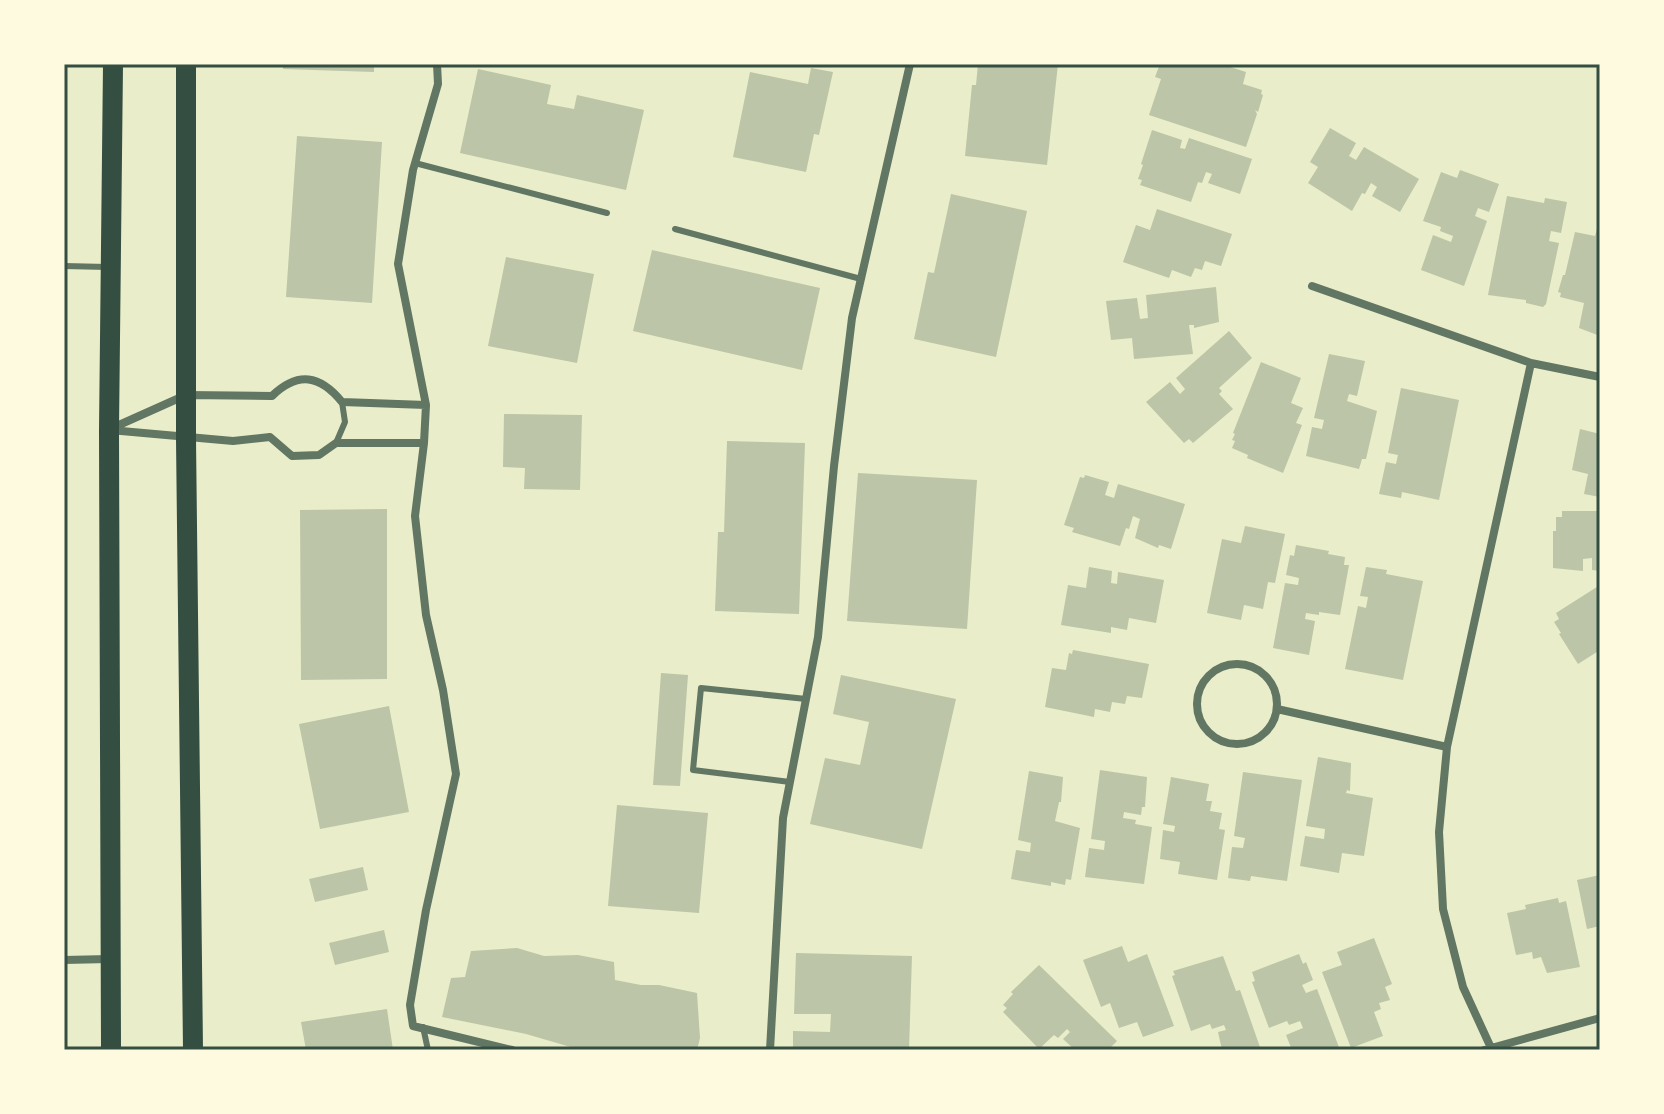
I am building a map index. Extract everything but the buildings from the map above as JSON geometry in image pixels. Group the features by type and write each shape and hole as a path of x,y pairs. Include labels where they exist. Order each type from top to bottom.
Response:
{"main road":[{"path":"111,1050 109,430 113,64"},
{"path":"186,64 186,439 193,1050"}],"street":[{"path":"437,64 438,84 415,163 398,264 426,405 415,516 426,615 443,690 456,774 410,1005 413,1026 512,1050"},
{"path":"770,1050 783,818 818,637 852,318 910,64"},
{"path":"1312,286 1531,363 1600,377"},
{"path":"1531,363 1447,747 1439,832 1443,909 1463,987 1489,1049 1600,1018"},
{"path":"109,430 186,395 272,396 285,384 305,378 328,385 342,402 426,405"},
{"path":"109,430 186,439 233,441 270,437 292,456 319,455 336,443 424,443"},
{"path":"1241,664 1256,669 1268,679 1276,693 1277,709 1273,723 1262,735 1248,743 1233,744 1218,739 1205,729 1198,715 1197,700 1202,685 1212,673 1225,666 1241,664"},
{"path":"1277,709 1447,747"},
{"path":"64,960 110,959"}],"lane":[{"path":"415,163 607,213"},
{"path":"675,229 861,279"},
{"path":"64,266 111,267"},
{"path":"336,443 345,422 342,402"},
{"path":"790,782 693,770 701,688 806,699"},
{"path":"423,1027 428,1050"}]}
